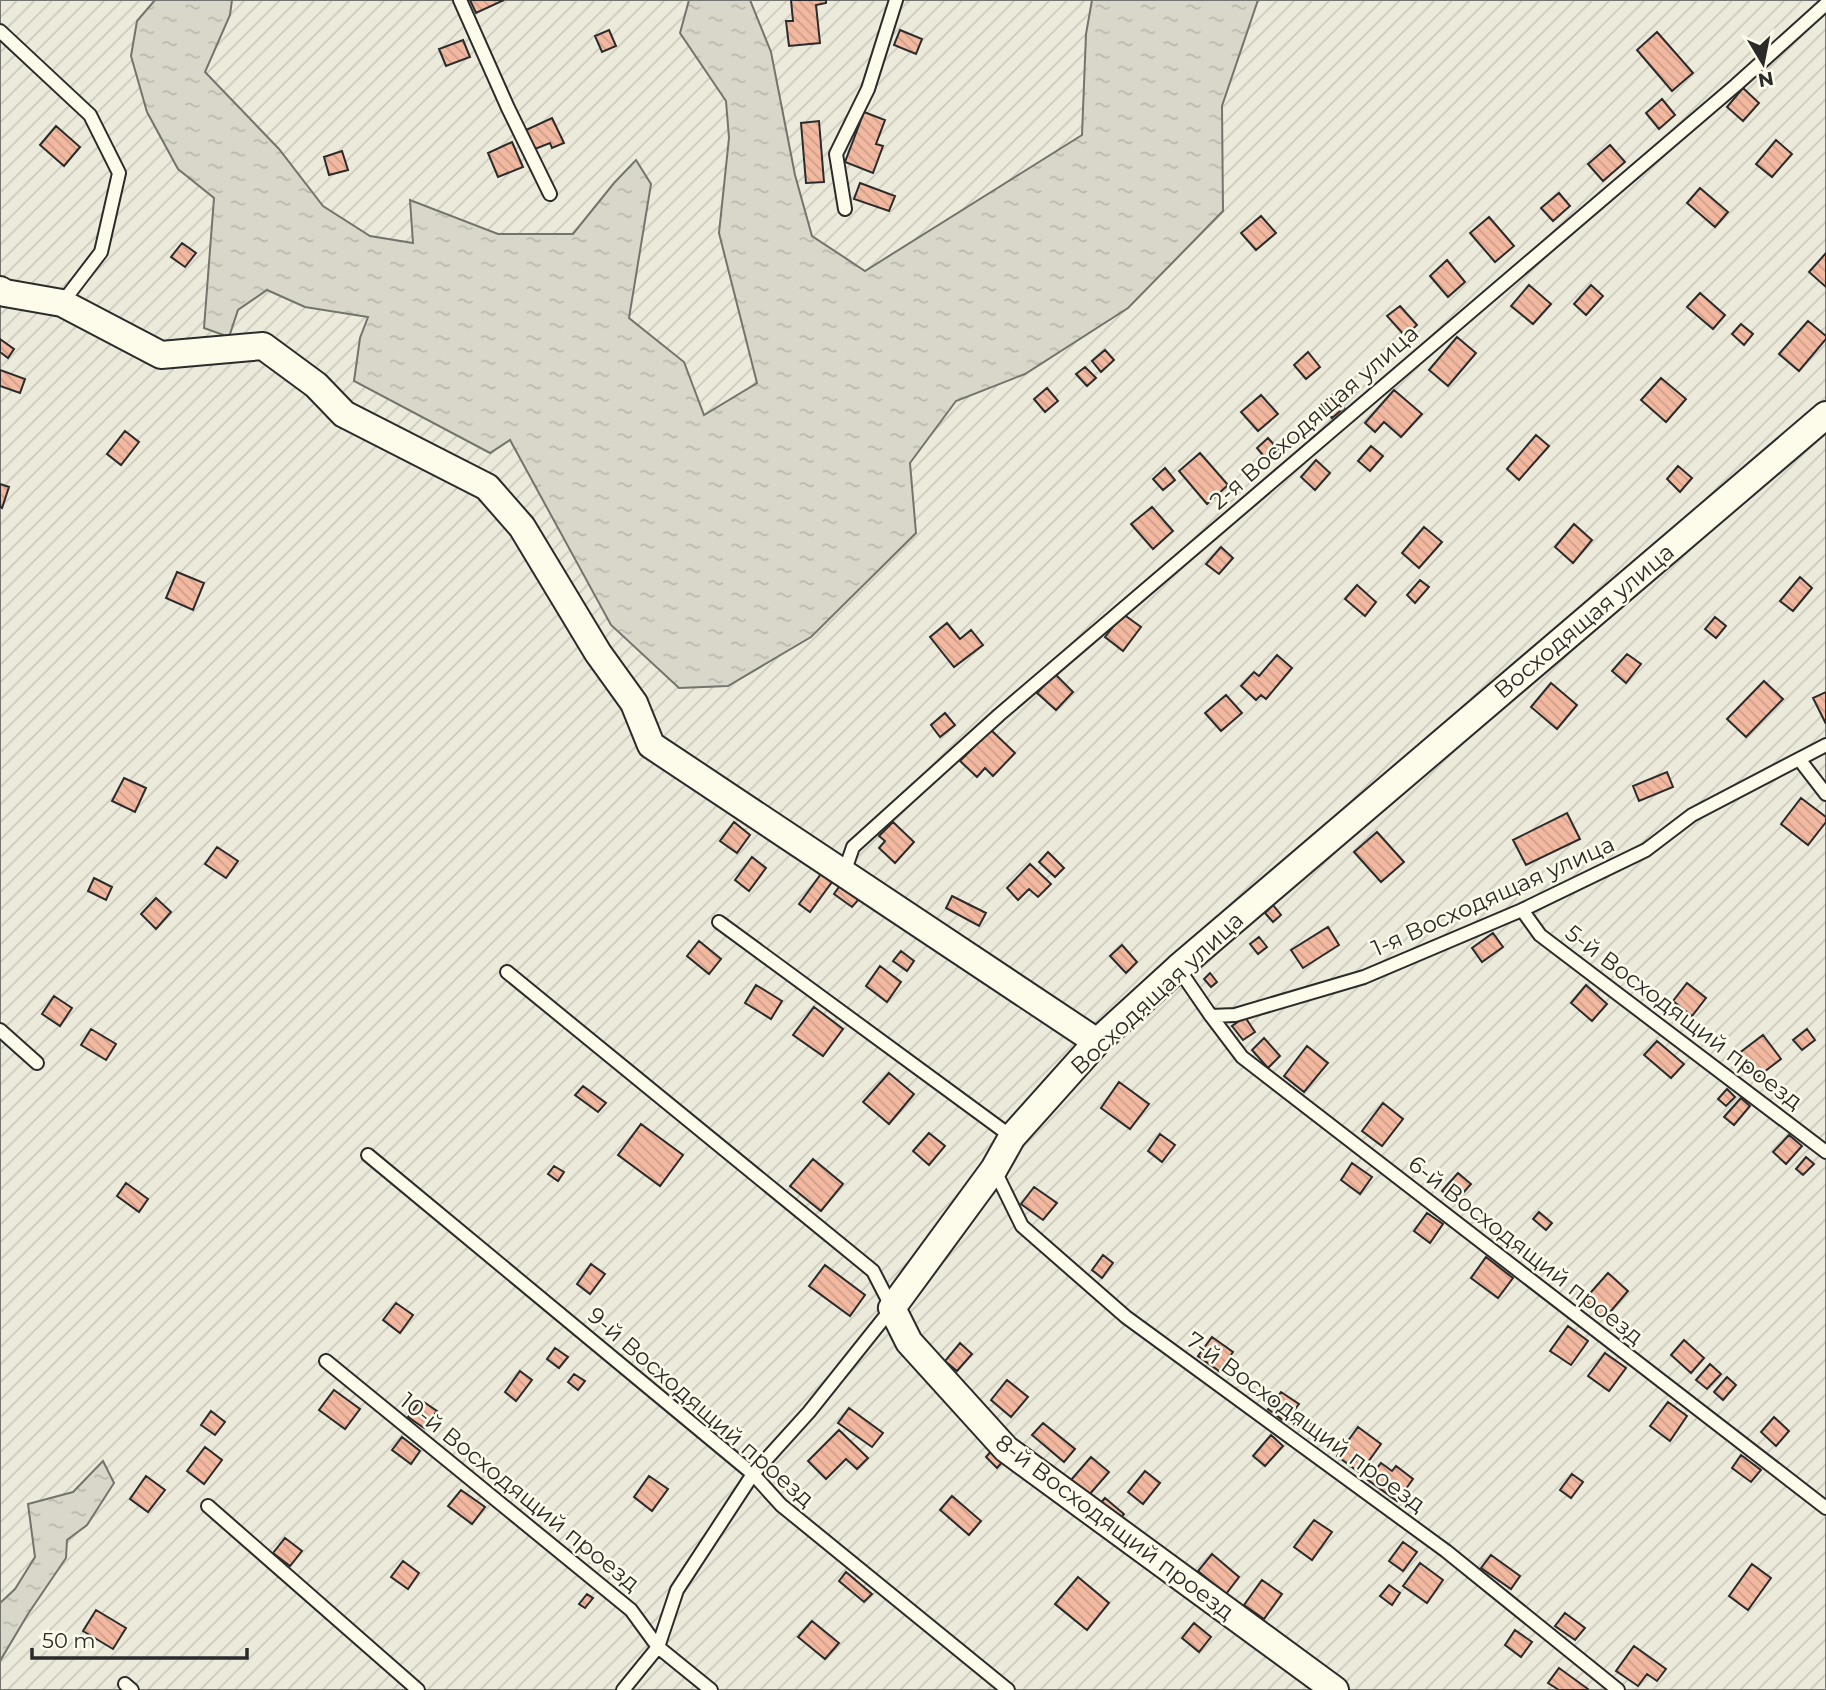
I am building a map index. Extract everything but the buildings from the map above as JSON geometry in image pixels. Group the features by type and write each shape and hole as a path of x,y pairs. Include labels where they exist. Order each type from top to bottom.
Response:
{"street":[{"path":"0,290 62,303 161,355 263,346 316,385 344,414 487,488 522,527 598,653 634,703 650,745 1097,1042"},
{"name":"Восходящая улица","path":"892,1308 994,1169 1012,1137 1097,1042 1178,968 1826,415"},
{"name":"8-й Восходящий проезд","path":"892,1308 909,1342 1006,1449 1335,1690"}],"lane":[{"path":"460,0 550,194"},
{"path":"845,209 836,154 868,89 896,0"},
{"name":"2-я Восходящая улица","path":"844,873 853,847 999,715 1736,85 1826,4"},
{"path":"0,31 90,115 119,173 102,252 62,303"},
{"name":"1-я Восходящая улица","path":"1211,1016 1235,1014 1364,977 1522,911 1647,850 1692,816 1826,745"},
{"path":"1798,759 1826,794"},
{"name":"5-й Восходящий проезд","path":"1522,911 1540,935 1826,1152"},
{"path":"719,922 1012,1137"},
{"path":"1178,968 1211,1016"},
{"path":"507,972 873,1271 892,1308"},
{"name":"6-й Восходящий проезд","path":"1211,1016 1242,1057 1826,1508"},
{"path":"0,1030 37,1063"},
{"name":"9-й Восходящий проезд","path":"368,1155 753,1474 781,1505 1008,1690"},
{"name":"7-й Восходящий проезд","path":"994,1169 1022,1226 1126,1317 1446,1551 1618,1690"},
{"name":"Восходящая улица","path":"623,1690 658,1647 677,1590 753,1474 809,1412 892,1308"},
{"name":"10-й Восходящий проезд","path":"326,1362 631,1610 658,1647 711,1690"},
{"path":"208,1506 418,1690"}],"shaded area":[{"path":"0,0 1826,0 1826,1690 0,1690"}],"water":[{"path":"155,0 232,0 230,15 205,72 279,149 323,206 370,236 413,243 410,200 498,234 573,234 636,160 651,184 629,318 684,362 704,415 757,383 719,233 729,138 726,101 680,33 689,0 750,0 771,52 795,175 812,236 865,271 1082,135 1086,34 1092,0 1258,0 1222,106 1223,211 1128,308 1025,374 956,401 910,463 916,533 811,637 728,686 679,688 611,625 510,440 490,453 354,381 360,338 368,317 305,307 267,290 238,310 229,337 204,328 214,198 178,169 147,112 131,56 137,21"},
{"path":"103,1461 114,1483 87,1525 67,1540 66,1558 0,1661 0,1603 15,1589 35,1557 28,1504 73,1492"}]}
